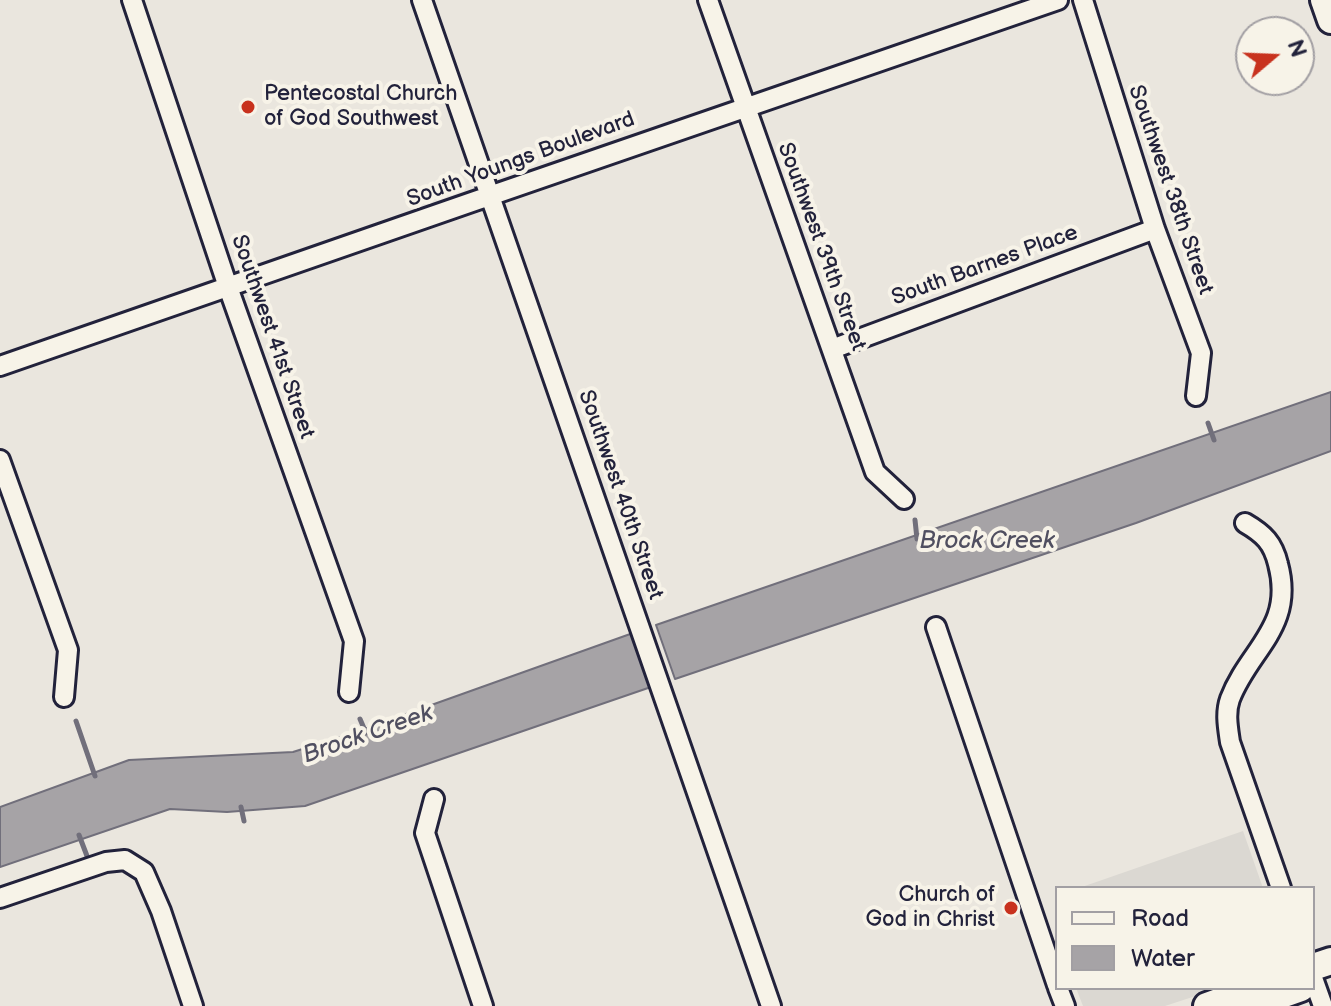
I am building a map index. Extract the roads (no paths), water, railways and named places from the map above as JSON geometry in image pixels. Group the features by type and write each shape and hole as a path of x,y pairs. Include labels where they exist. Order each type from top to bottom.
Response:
{"main road":[{"path":"1324,0 1331,20"},
{"path":"1316,983 1331,961"},
{"path":"1207,1006 1251,990"},
{"path":"1250,1006 1296,990"}],"street":[{"name":"Southwest 41st Street","path":"132,0 228,287 354,641 349,692"},
{"name":"Southwest 40th Street","path":"422,0 771,1006"},
{"name":"Southwest 39th Street","path":"708,0 875,472 904,499"},
{"name":"South Youngs Boulevard","path":"0,366 1058,0"},
{"name":"Southwest 38th Street","path":"1083,0 1155,229 1201,353 1196,396"},
{"name":"South Barnes Place","path":"832,349 1155,229"},
{"path":"0,460 68,650 64,697"},
{"path":"1245,523 1265,534 1275,551 1282,578 1283,602 1274,626 1230,699 1227,727 1280,886"},
{"path":"936,627 1055,977"},
{"path":"434,799 425,833 483,1006"},
{"path":"0,898 106,862 125,860 144,872 161,911 193,1006"}],"water":[{"name":"Brock Creek","path":"1331,392 1331,451 1136,523 675,679 656,625"},
{"name":"Brock Creek","path":"633,633 651,687 305,806 227,812 170,809 0,867 0,807 129,760 293,752"}],"waterway":[{"path":"1208,423 1214,440"},
{"path":"915,520 917,539"},
{"path":"360,719 366,733"},
{"path":"76,721 95,776"},
{"path":"241,807 244,821"},
{"path":"79,835 87,856"}],"place":[{"name":"Pentecostal Church of God Southwest","path":"248,107"},
{"name":"Church of God in Christ","path":"1011,908"}]}
